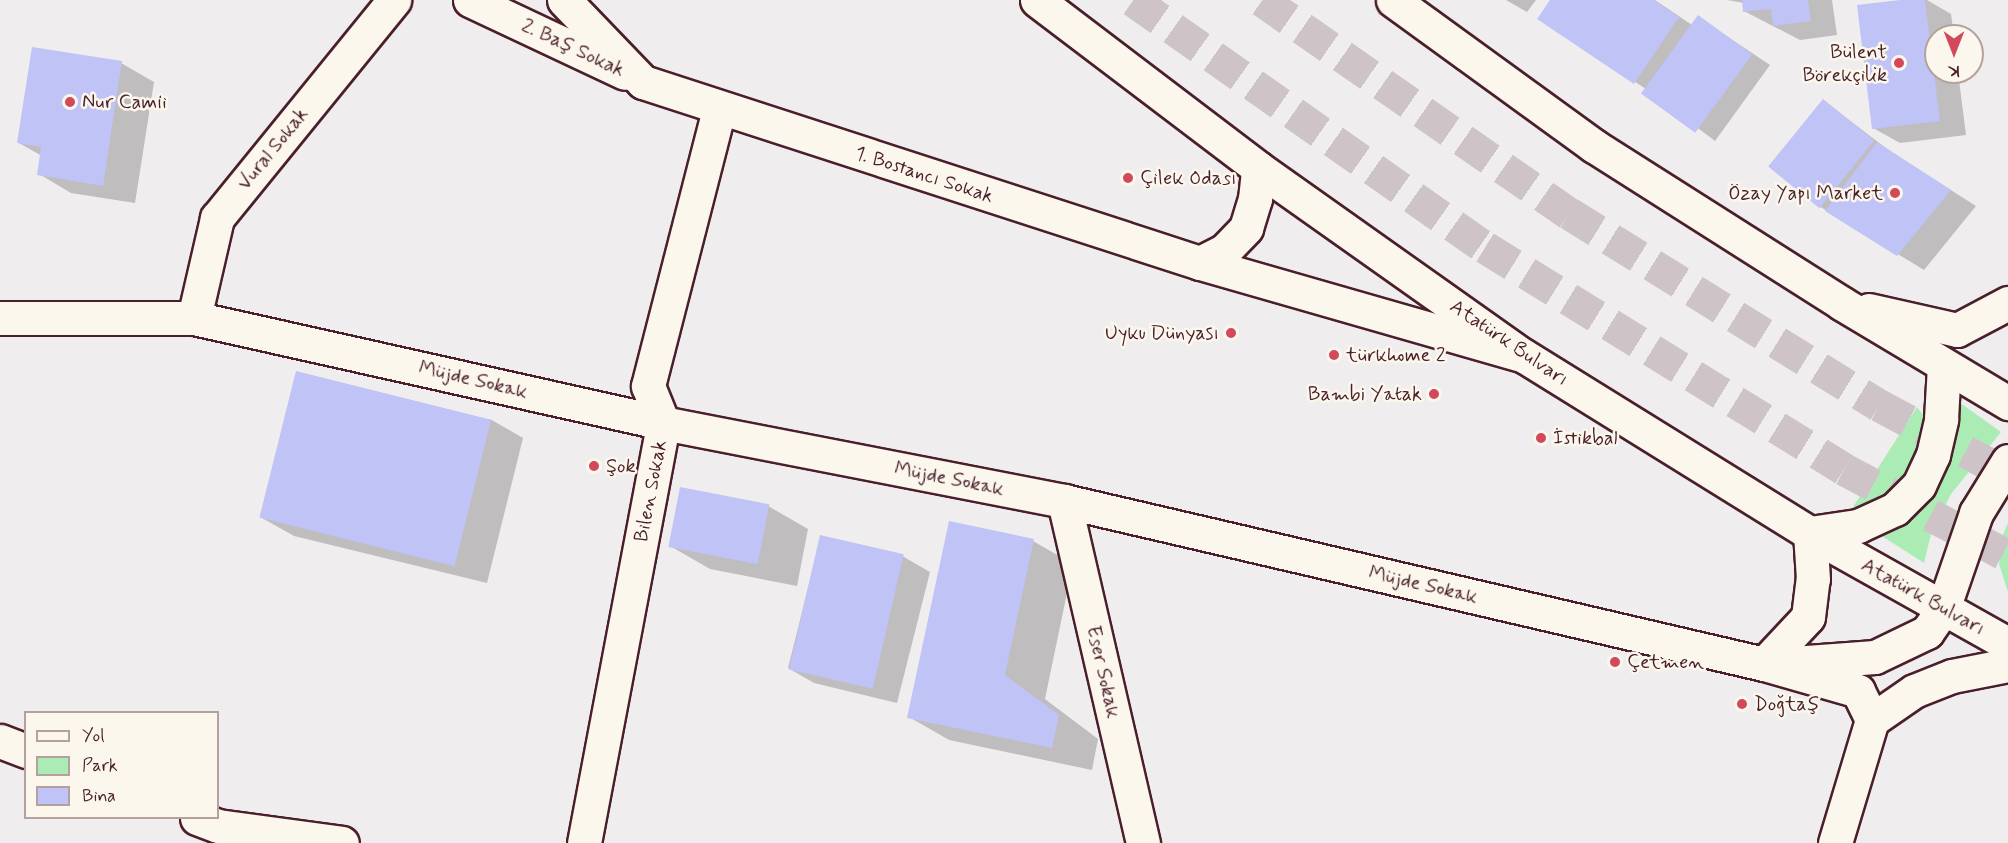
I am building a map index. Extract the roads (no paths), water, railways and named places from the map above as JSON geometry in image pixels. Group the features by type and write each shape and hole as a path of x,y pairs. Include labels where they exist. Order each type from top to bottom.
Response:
{"main road":[{"name":"Vural Sokak","path":"194,318 216,218 394,0"},
{"name":"2. Baş Sokak","path":"470,0 643,82"},
{"name":"1. Bostancı Sokak","path":"564,0 643,82 719,110 1200,263 1524,356"},
{"name":"Atatürk Bulvarı","path":"1037,0 1258,168 1524,356 1810,533 2008,644"},
{"path":"1393,0 1594,146 1841,303 2008,403"},
{"name":"Bilen Sokak","path":"584,843 663,423 648,386 719,110"},
{"path":"1200,263 1224,251 1246,228 1255,199 1258,168"},
{"path":"1841,303 1957,330 2008,303"},
{"name":"Müjde Sokak","path":"0,318 194,318 663,423 1064,501 1764,664 1858,691 1872,720"},
{"path":"1764,664 1808,616 1813,579 1810,533 1858,526 1895,509 1919,485 1933,455 1941,419 1944,366"},
{"path":"1764,664 1875,657 1927,632 1943,609 1976,513 2008,461"},
{"name":"Eser Sokak","path":"1064,501 1143,843"},
{"path":"1835,843 1872,720 1914,691 1952,676 2008,664"},
{"path":"0,741 24,750"},
{"path":"210,829 342,843"}],"tunnel":[{"path":"1133,0 1485,247 1844,469 2008,556"},
{"path":"1262,0 1569,213 1879,405 2008,474"}],"place":[{"name":"Bülent Börekçilik","path":"1899,63"},
{"name":"Nur Camii","path":"70,102"},
{"name":"Çilek Odası","path":"1128,178"},
{"name":"Özay Yapı Market","path":"1895,193"},
{"name":"Uyku Dünyası","path":"1231,333"},
{"name":"türkhome 2","path":"1334,355"},
{"name":"Bambi Yatak","path":"1434,394"},
{"name":"İstikbal","path":"1541,438"},
{"name":"Şok","path":"594,466"},
{"name":"Çetmen","path":"1615,662"},
{"name":"Doğtaş","path":"1742,704"}]}
